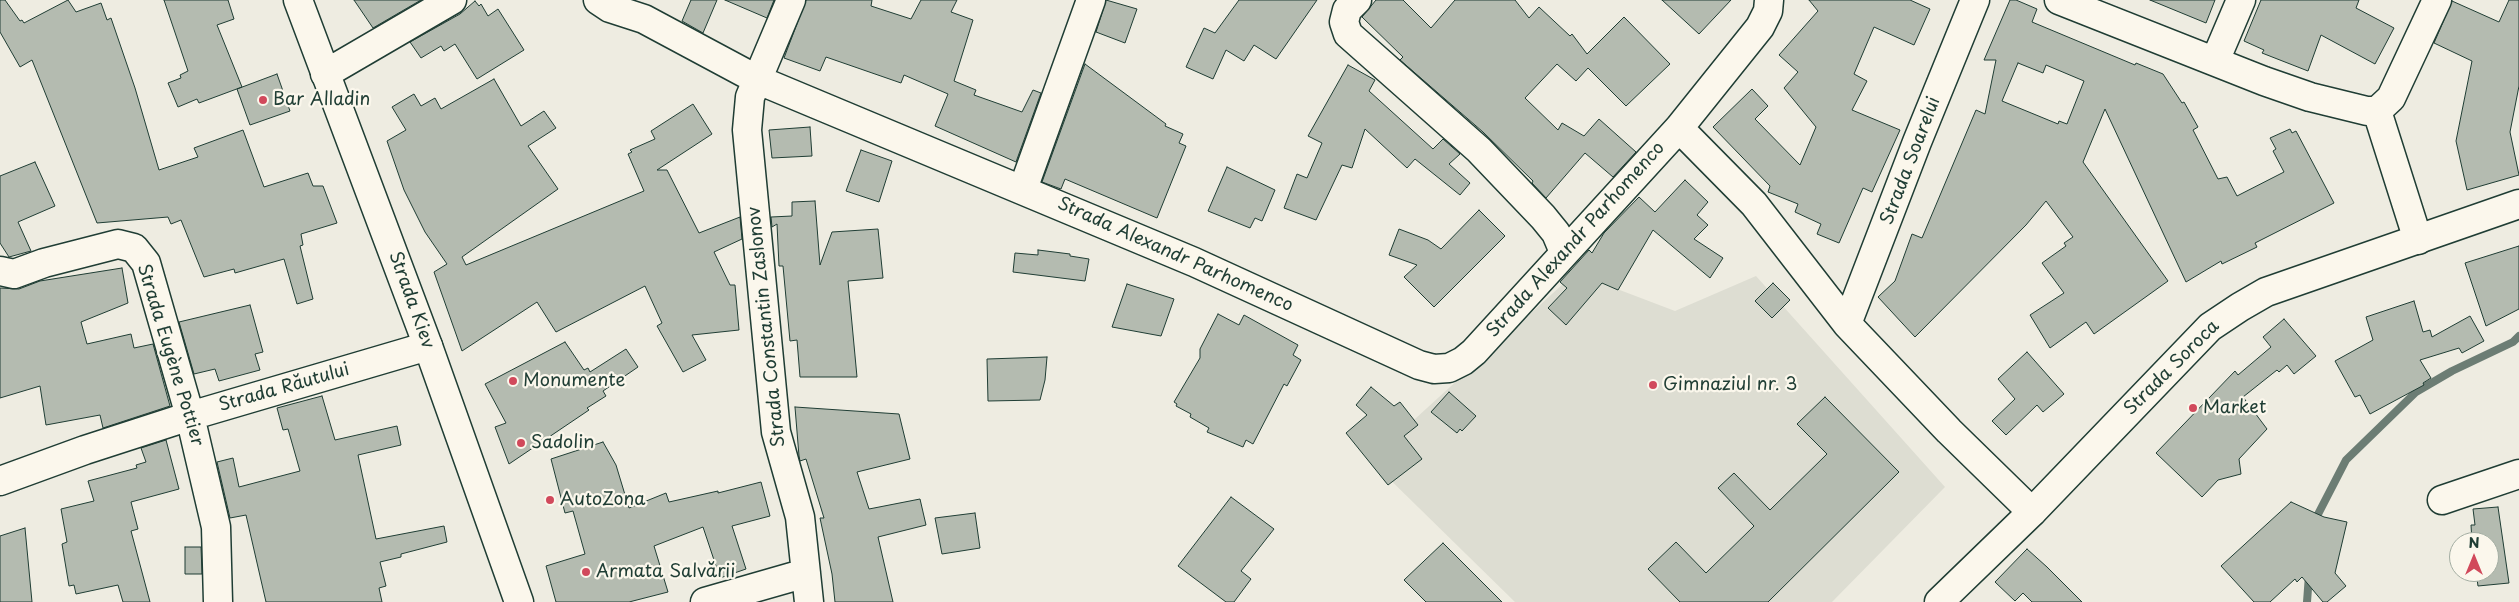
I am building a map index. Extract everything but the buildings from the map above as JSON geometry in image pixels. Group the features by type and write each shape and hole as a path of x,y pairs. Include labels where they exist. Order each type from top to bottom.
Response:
{"street":[{"name":"Strada Kiev","path":"298,0 428,346 519,602"},
{"path":"325,74 452,0"},
{"name":"Strada Alexandr Parhomenco","path":"598,0 610,8 644,18 756,80 837,115 1023,189 1194,262 1419,365 1434,368 1449,368 1464,361 1474,352 1679,128 1760,27 1768,11 1769,0"},
{"name":"Strada Constantin Zaslonov","path":"791,0 756,80 750,97 746,125 776,432 800,516 809,602"},
{"path":"1023,189 1091,0"},
{"path":"1357,0 1347,10 1344,22 1348,34 1479,150 1543,217 1556,233 1564,252"},
{"name":"Strada Soarelui","path":"1847,324 1917,142 1976,0"},
{"path":"2059,0 2310,97 2367,111 2377,111 2391,98 2437,0"},
{"path":"2215,61 2241,0"},
{"path":"2377,111 2418,240"},
{"name":"Strada Alexandr Parhomenco","path":"1679,128 1754,204 1847,324 1949,431 2032,512"},
{"name":"Strada Soroca","path":"1940,602 2032,512 2210,327 2266,292 2515,205"},
{"name":"Strada Eugène Pottier","path":"0,271 14,274 44,263 118,244 134,248 146,263 190,416 216,527 218,602"},
{"name":"Strada Răutului","path":"0,481 85,450 190,416 428,346"},
{"path":"2442,500 2519,474"},
{"path":"705,602 806,573"}],"shaded area":[{"name":"Gimnaziul nr. 3","path":"1575,273 1675,311 1756,276 1945,487 1832,602 1515,602 1370,460"}],"waterway":[{"path":"2314,522 2346,460 2416,392 2452,371 2513,342 2519,336"},
{"path":"2307,602 2309,575"}],"place":[{"name":"Bar Alladin","path":"263,100"},
{"name":"Monumente","path":"513,381"},
{"name":"Gimnaziul nr. 3","path":"1653,385"},
{"name":"Market","path":"2193,408"},
{"name":"Sadolin","path":"521,443"},
{"name":"AutoZona","path":"550,500"},
{"name":"Armata Salvării","path":"586,572"}]}
